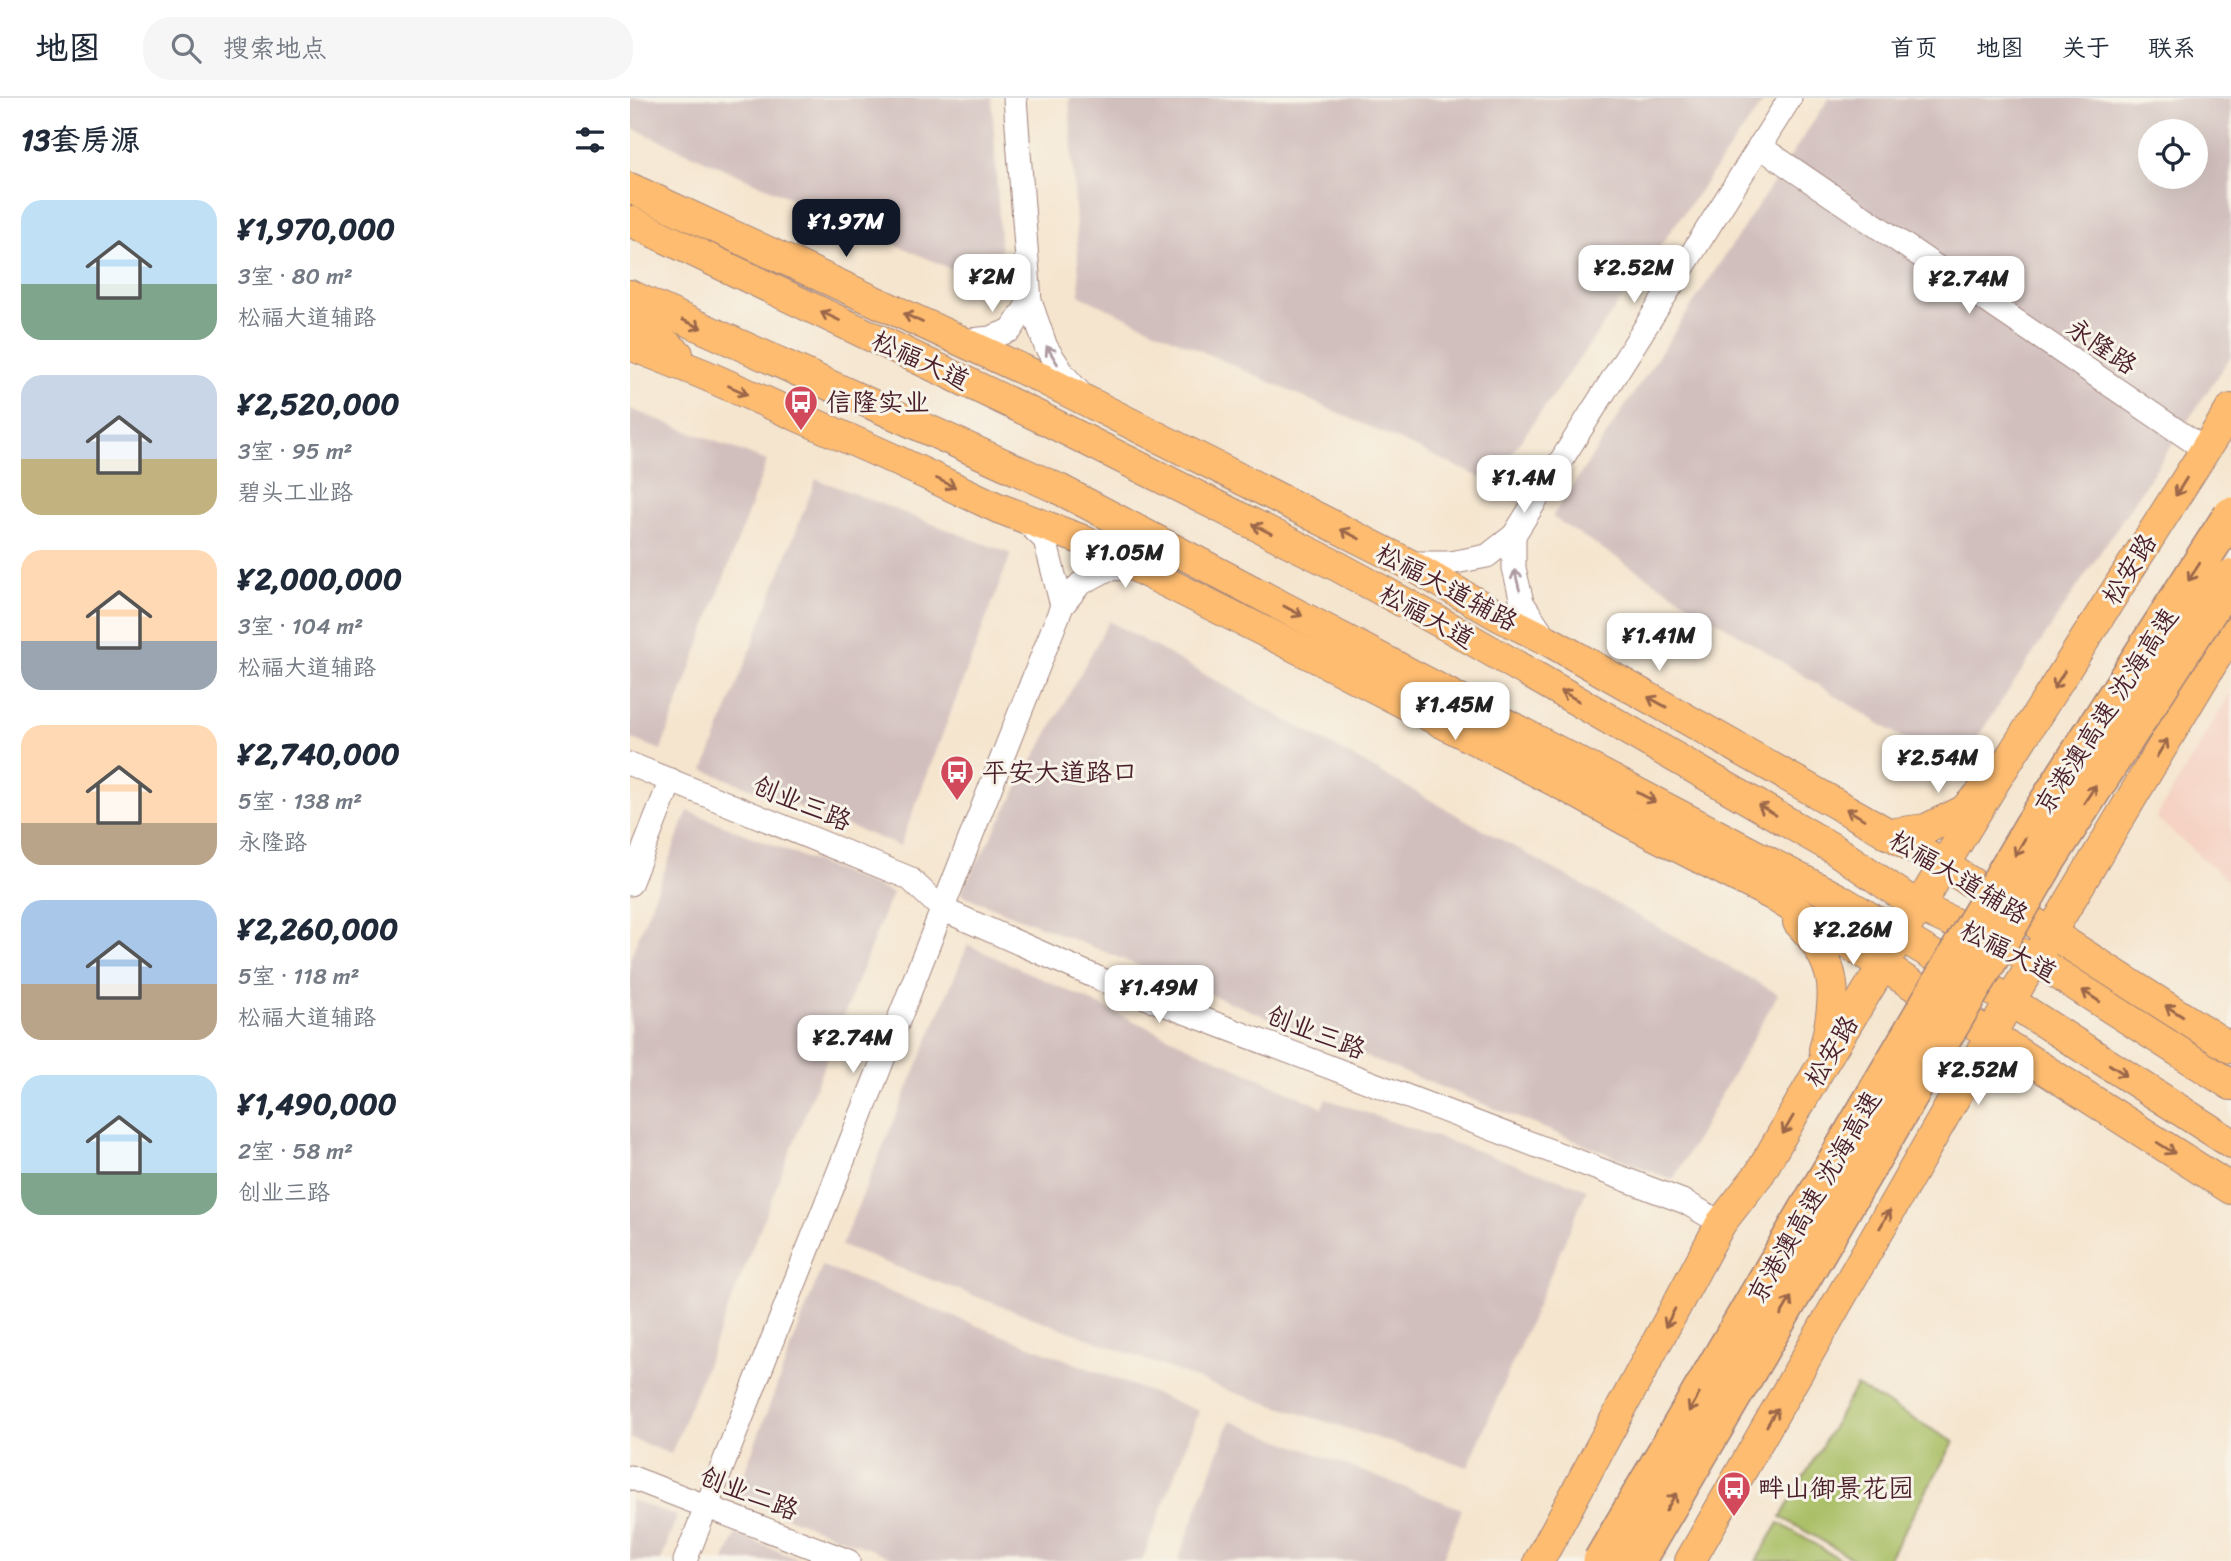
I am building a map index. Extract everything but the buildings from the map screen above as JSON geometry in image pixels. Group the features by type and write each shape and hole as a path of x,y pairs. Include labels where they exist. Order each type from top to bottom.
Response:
{"highway":[{"name":"京港澳高速 沈海高速","path":"1601,1561 2031,827 2231,515"},
{"name":"京港澳高速 沈海高速","path":"1637,1561 2050,857 2231,577"}],"main road":[{"name":"松福大道辅路","path":"630,188 1087,401 1407,563 1944,865 2231,1048"},
{"path":"630,215 741,238"},
{"name":"松福大道","path":"630,221 1046,420 1337,566 1458,632 1834,849 1919,907 2034,959 2231,1085"},
{"name":"松福大道","path":"630,295 1059,489 1839,899 2010,1001 2231,1143"},
{"path":"630,314 703,374"},
{"path":"630,345 703,374 1020,516 1080,539 1555,781 1773,896 2231,1189"},
{"name":"松安路","path":"1539,1561 1721,1223 1760,1173 1819,1070 1997,778 2231,409"},
{"path":"1337,566 1499,616"},
{"path":"1690,1561 2034,959 2231,632"},
{"path":"1317,658 1611,779"},
{"path":"1402,669 1627,821"},
{"path":"1887,834 1927,829 1963,811 1997,778"},
{"path":"1773,896 1816,941 1832,978 1832,1020 1819,1070"}],"street":[{"path":"1015,98 1030,301 1046,347 1065,376 1087,401"},
{"path":"1407,563 1450,563 1487,556 1514,535 1790,98"},
{"name":"永隆路","path":"1759,146 2204,449"},
{"path":"962,341 990,338 1011,330 1030,301"},
{"path":"1020,516 1045,540 1062,606"},
{"path":"1514,535 1514,568 1522,602 1547,640"},
{"path":"685,1561 1062,606 1080,584 1108,569 1139,568"},
{"name":"创业三路","path":"630,764 909,878 942,909 1116,986 1685,1202 1721,1223"},
{"path":"630,884 671,780"},
{"name":"创业二路","path":"630,1477 848,1561"}],"shaded area":[{"path":"630,98 992,98 1003,292 630,127"},
{"path":"1069,98 1766,98 1491,482 1080,296"},
{"path":"1829,98 2231,98 2231,356 1955,771 1552,517"},
{"path":"630,409 767,461 661,750 630,738"},
{"path":"816,479 1011,554 900,846 704,770"},
{"path":"1109,621 1778,994 1673,1180 960,894"},
{"path":"2231,692 2231,883 2156,818"},
{"path":"688,811 892,893 671,1454 630,1438 630,958"},
{"path":"968,945 1322,1107 1326,1099 1587,1189 1468,1467 1229,1391 841,1246"},
{"path":"822,1266 1199,1411 1142,1561 901,1561 735,1497"},
{"path":"1230,1421 1462,1509 1442,1561 1178,1561"},
{"path":"630,1500 677,1516 661,1561 630,1561"},
{"path":"736,1534 802,1561 725,1561"}],"green space":[{"path":"1856,1386 1954,1442 1887,1561 1857,1561 1781,1517"},
{"path":"1779,1523 1843,1561 1756,1561"}],"place":[{"name":"信隆实业","path":"801,432"},
{"name":"平安大道路口","path":"957,802"},
{"name":"畔山御景花园","path":"1734,1518"}]}
